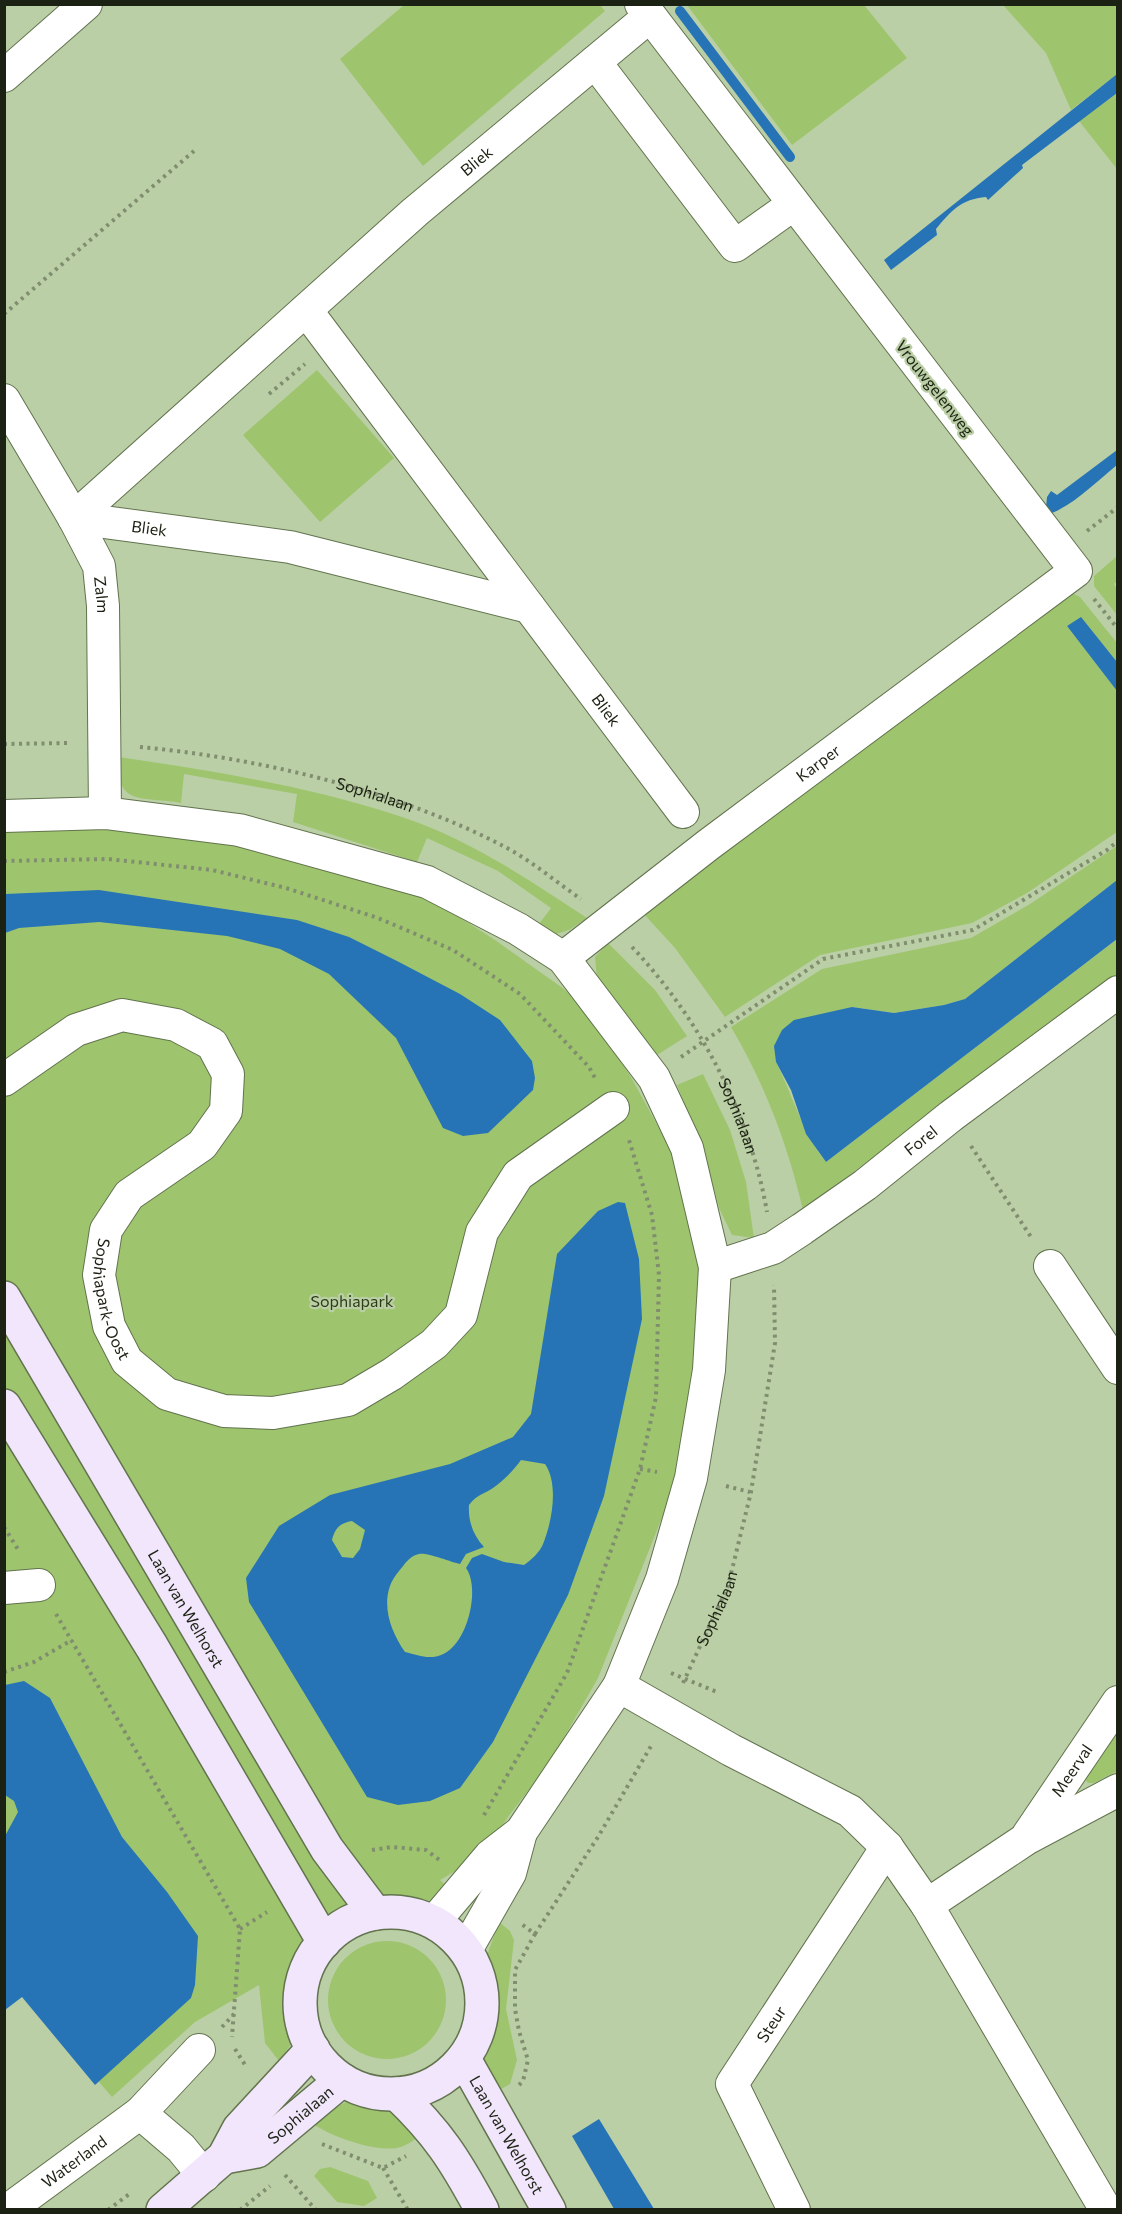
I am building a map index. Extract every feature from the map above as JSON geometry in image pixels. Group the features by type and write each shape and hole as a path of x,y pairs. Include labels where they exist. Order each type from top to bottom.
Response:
{"main road":[{"name":"Laan van Welhorst","path":"4,1298 327,1849 375,1913"},
{"path":"4,1406 152,1647 324,1942"},
{"path":"375,1913 405,1913 434,1922 452,1935 466,1950 478,1976 483,2005 477,2034 464,2059 445,2077 416,2091 397,2094 369,2091 342,2080 326,2066 313,2049 302,2022 300,1993 308,1965 324,1942 347,1923 375,1913"},
{"name":"Sophialaan","path":"163,2210 214,2166 238,2129 313,2049"},
{"name":"Laan van Welhorst","path":"464,2059 549,2210"},
{"name":"Sophialaan","path":"214,2166 257,2151 342,2080"},
{"path":"397,2094 430,2125 453,2156 482,2210"}],"street":[{"path":"4,76 86,4"},
{"name":"Bliek","path":"74,518 415,213 595,62 645,10"},
{"name":"Vrouwgelenweg","path":"645,10 1076,571"},
{"path":"595,62 735,246 794,204"},
{"name":"Bliek","path":"306,310 683,812"},
{"name":"Zalm","path":"4,400 74,518 99,566 103,606 105,813"},
{"name":"Bliek","path":"74,518 290,546 529,607"},
{"name":"Karper","path":"563,958 708,844 1076,571"},
{"path":"4,816 105,813 239,830 427,882 468,902 563,958 654,1078 687,1148 715,1267 709,1370 691,1478 662,1579 619,1686 521,1832 490,1856 434,1922"},
{"name":"Forel","path":"715,1267 773,1248 865,1185 951,1116 1118,992"},
{"name":"Sophiapark-Oost","path":"9,1077 76,1030 122,1015 176,1025 212,1044 228,1074 226,1111 202,1145 129,1195 106,1230 99,1275 109,1326 127,1361 167,1394 224,1411 273,1413 348,1400 392,1374 434,1344 461,1315 482,1232 518,1175 613,1108"},
{"path":"1050,1266 1118,1368"},
{"path":"4,1588 39,1585"},
{"path":"619,1686 669,1716 850,1811 887,1847 927,1905 1106,2210"},
{"name":"Meerval","path":"1026,1839 1118,1701"},
{"name":"Meerval","path":"927,1905 1026,1839 1118,1790"},
{"path":"466,1950 510,1873 521,1832"},
{"name":"Steur","path":"794,2210 732,2084 887,1847"},
{"name":"Waterland","path":"8,2210 140,2113 199,2050"},
{"path":"140,2113 181,2148 214,2166"}],"path":[{"path":"4,314 194,151"},
{"name":"Sophialaan","path":"4,744 105,744 261,763 404,804 506,848 585,902 608,922 644,960 704,1040 744,1128 758,1171 773,1248 775,1343 750,1492 728,1586 669,1716 598,1837 535,1934"},
{"path":"704,1040 823,959 973,930 1107,850 1118,841"},
{"path":"951,1116 1050,1266"},
{"path":"4,1527 240,1929"},
{"path":"4,1672 34,1662 72,1640"},
{"path":"686,1678 717,1692"},
{"path":"383,2168 408,2210"},
{"path":"285,2174 316,2210"}],"green space":[{"path":"404,5 600,5 605,11 423,166 340,59"},
{"path":"687,5 864,5 907,58 792,145"},
{"path":"1003,5 1117,5 1117,74 1071,110 1046,53"},
{"path":"1117,93 1117,169 1079,121"},
{"path":"317,370 394,458 320,522 243,435"},
{"path":"1117,556 1117,581 1114,584 1117,589 1117,615 1094,586 1094,576"},
{"path":"1072,593 1080,597 1117,643 1117,662 1081,618 1067,626 1117,691 1117,832 1027,893 972,923 820,955 725,1017 675,948 643,913"},
{"path":"119,757 295,788 399,816 473,848 520,874 587,918 569,930 550,936 536,928 551,908 498,871 427,838 417,862 293,822 297,794 184,774 181,803 134,796 126,792 121,784"},
{"name":"Sophiapark","path":"5,827 100,827 204,836 412,887 495,940 564,989 592,1015 632,1079 677,1161 703,1280 696,1359 675,1485 598,1678 550,1762 508,1817 483,1855 440,1880 450,1889 432,1901 410,1897 294,1965 289,1983 292,2034 290,2046 279,2061 265,2043 259,1985 195,2022 112,2097 20,1990 5,1999"},
{"path":"1117,846 1117,880 965,999 944,1005 894,1013 852,1007 776,1062 810,1138 826,1162 1117,939 1117,974 803,1210 783,1139 765,1093 731,1027 822,969 971,938 1030,904"},
{"path":"608,943 655,990 687,1036 657,1055 597,979 595,957"},
{"path":"703,1074 730,1130 746,1182 754,1238 732,1235 719,1208 705,1156 677,1085"},
{"path":"1117,1726 1117,1771 1094,1783 1088,1783 1084,1778"},
{"path":"499,1922 510,1931 514,1940 506,2009 517,2060 510,2084 489,2096 481,2060 492,2021 494,2003 493,1986 486,1958"},
{"path":"387,1941 410,1946 429,1958 441,1977 446,2000 441,2023 429,2042 410,2054 387,2059 364,2054 345,2042 333,2023 328,2000 333,1977 345,1958 364,1946"},
{"path":"346,2102 379,2106 423,2134 401,2147 376,2148 340,2137 310,2122"},
{"path":"330,2167 368,2181 377,2198 364,2206 337,2202 314,2176 320,2169"}],"water":[{"path":"1117,74 1117,93 1022,165 1023,168 988,200 986,197 977,198 957,207 936,229 937,235 891,270 884,260"},
{"path":"1117,450 1117,465 1086,491 1052,513 1046,507 1047,497 1051,491 1057,495"},
{"path":"1081,617 1117,662 1117,691 1067,626"},
{"path":"1117,880 1117,939 826,1162 806,1134 791,1090 776,1062 774,1046 782,1030 794,1020 852,1007 894,1013 944,1005 965,999"},
{"path":"99,890 297,920 349,937 460,994 500,1020 532,1061 535,1078 533,1090 488,1133 463,1136 443,1128 396,1038 329,974 280,949 227,936 99,922 19,928 5,933 5,894"},
{"path":"618,1202 625,1203 639,1259 642,1319 604,1496 568,1595 493,1742 460,1788 430,1801 398,1805 367,1797 249,1602 246,1578 279,1526 330,1495 450,1464 513,1437 531,1414 557,1254 598,1211","holes":["521,1460 545,1464 552,1482 553,1503 542,1547 524,1565 504,1562 482,1554 472,1558 466,1568 470,1577 472,1602 469,1616 458,1641 450,1650 432,1657 405,1652 394,1633 388,1612 387,1601 393,1580 408,1561 416,1555 427,1554 460,1564 466,1554 484,1547 472,1528 469,1505 500,1482","352,1521 365,1530 360,1549 353,1558 342,1557 332,1540 339,1527"]},
{"path":"24,1681 50,1698 122,1837 167,1892 198,1936 195,1985 191,1998 95,2085 22,1997 5,2010 5,1836 18,1812 14,1801 5,1795 5,1685"},
{"path":"599,2119 654,2209 614,2209 572,2136"}],"waterway":[{"path":"680,11 790,157"}]}
